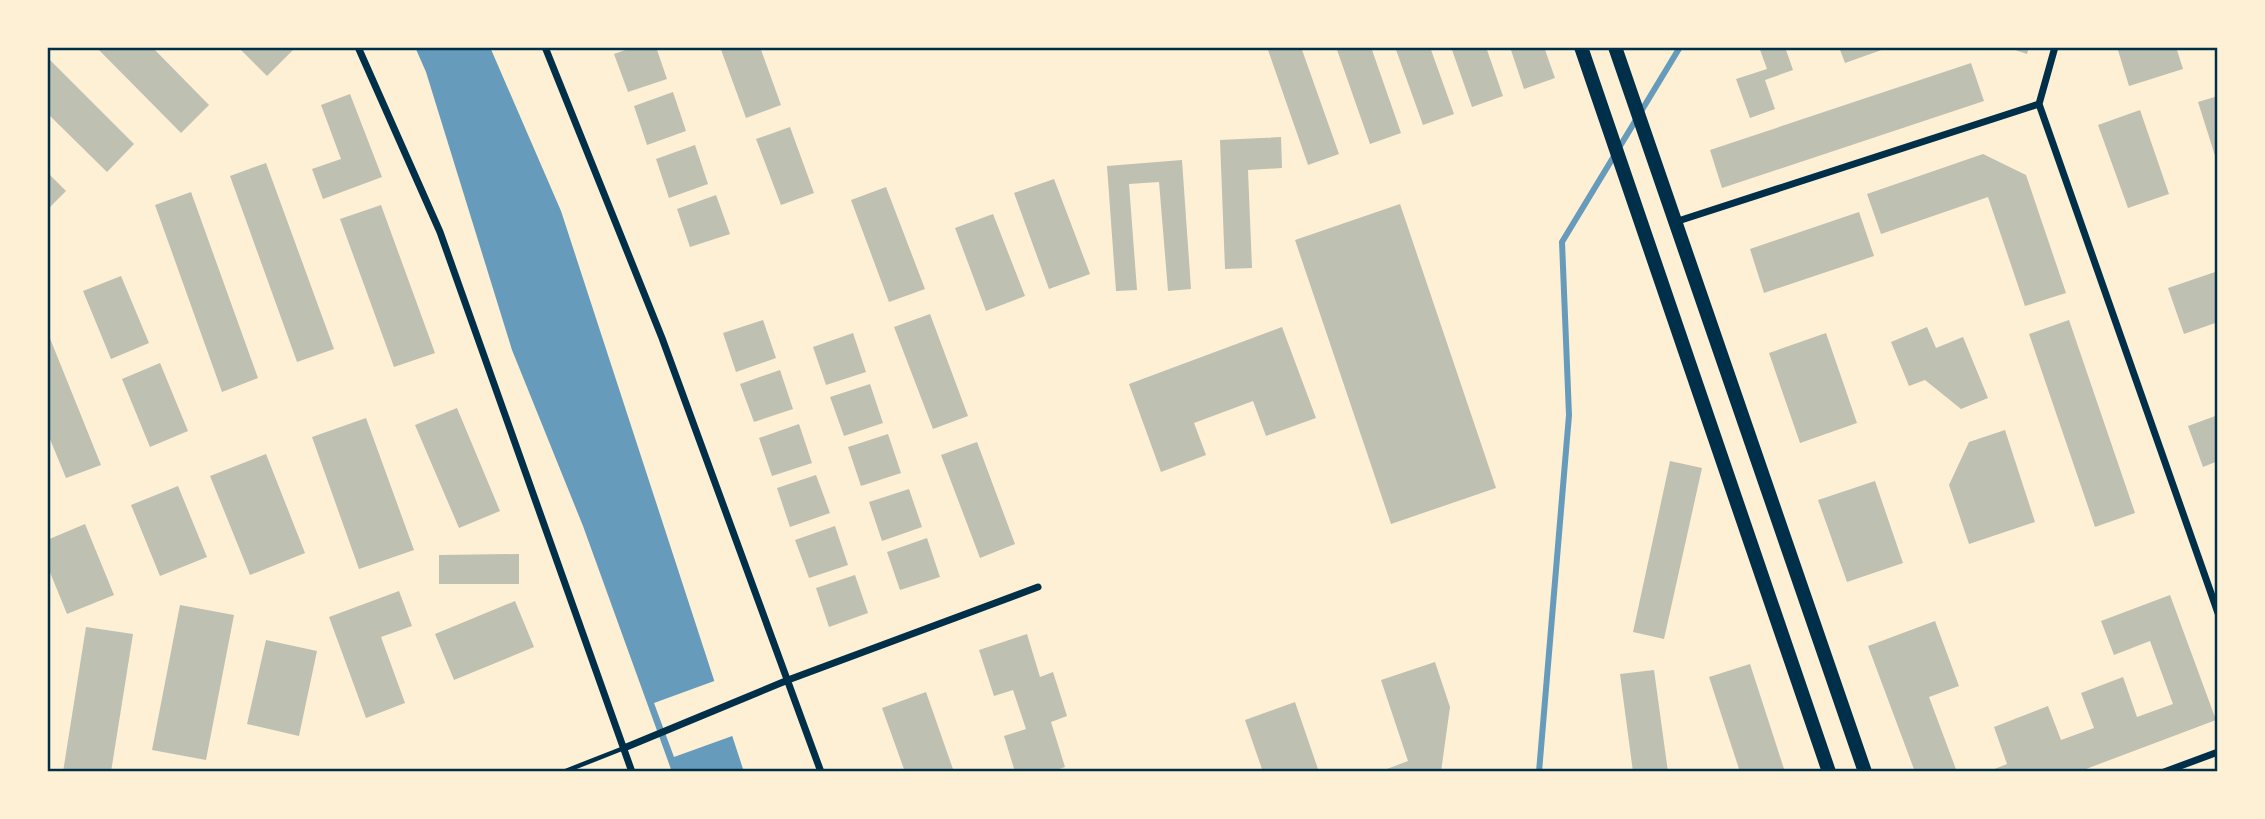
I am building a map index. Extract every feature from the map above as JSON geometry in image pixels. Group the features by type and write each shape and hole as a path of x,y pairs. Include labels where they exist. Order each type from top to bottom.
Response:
{"main road":[{"path":"1581,47 1829,772"},
{"path":"1615,47 1865,772"}],"street":[{"path":"358,47 440,232 632,772"},
{"path":"545,47 662,338 821,772"},
{"path":"2055,47 2039,104 2218,613"},
{"path":"1675,222 2039,104"},
{"path":"624,748 788,681 1038,587"},
{"path":"2164,772 2218,752"}],"lane":[{"path":"563,772 624,748"}],"water":[{"path":"415,47 490,47 561,211 744,772 672,772 583,526 512,350 426,72"}],"pier":[{"path":"717,680 735,735 674,757 654,703"}],"building":[{"path":"96,47 152,47 209,105 181,133"},
{"path":"238,47 296,47 267,76"},
{"path":"634,47 656,47 667,79 628,92 614,54"},
{"path":"720,47 760,47 781,105 746,118"},
{"path":"1267,47 1301,47 1339,154 1308,165"},
{"path":"1336,47 1371,47 1401,133 1370,144"},
{"path":"1395,47 1430,47 1454,114 1423,125"},
{"path":"1451,47 1486,47 1503,96 1472,107"},
{"path":"1510,47 1544,47 1555,78 1524,89"},
{"path":"1759,47 1785,47 1793,70 1765,80 1775,109 1750,118 1736,79 1767,69"},
{"path":"1839,47 1887,47 1887,48 1845,63"},
{"path":"2006,47 2029,47 2027,54"},
{"path":"2117,47 2176,47 2183,69 2129,86"},
{"path":"47,57 134,144 107,172 47,113"},
{"path":"1971,63 1984,101 1722,188 1710,150"},
{"path":"673,92 686,131 647,145 634,106"},
{"path":"350,94 382,177 323,199 312,169 341,159 321,105"},
{"path":"2218,96 2218,162 2217,162 2198,102"},
{"path":"2140,110 2169,194 2128,208 2098,125"},
{"path":"790,127 814,193 781,205 756,139"},
{"path":"1281,137 1282,168 1248,170 1252,268 1225,269 1220,140"},
{"path":"695,145 708,184 669,198 656,159"},
{"path":"1983,154 2026,175 2066,293 2025,306 1988,197 1881,234 1867,194"},
{"path":"1182,160 1191,289 1168,291 1159,182 1129,184 1137,290 1116,291 1107,166"},
{"path":"266,163 334,349 297,362 230,176"},
{"path":"47,172 66,191 47,210"},
{"path":"1054,179 1090,274 1049,289 1014,193"},
{"path":"886,187 925,289 889,302 851,200"},
{"path":"191,192 258,378 222,392 155,205"},
{"path":"716,195 730,234 690,247 677,209"},
{"path":"1400,204 1496,488 1391,524 1295,240"},
{"path":"381,205 435,353 394,367 340,219"},
{"path":"1859,212 1874,256 1764,293 1750,249"},
{"path":"993,214 1025,296 986,311 955,228"},
{"path":"2218,271 2218,322 2184,334 2168,288"},
{"path":"121,276 149,343 111,359 83,291"},
{"path":"930,314 968,416 933,429 894,327"},
{"path":"763,320 776,358 736,372 723,333"},
{"path":"2069,320 2135,513 2095,527 2029,334"},
{"path":"1282,327 1316,418 1266,436 1253,401 1194,423 1206,455 1161,472 1129,384"},
{"path":"1927,327 1936,348 1963,337 1988,398 1961,409 1925,380 1909,386 1891,342"},
{"path":"47,331 101,465 66,478 47,432"},
{"path":"853,333 866,372 826,385 813,347"},
{"path":"1826,333 1857,423 1800,443 1769,353"},
{"path":"160,363 188,431 150,447 122,379"},
{"path":"780,370 793,409 754,422 740,384"},
{"path":"870,384 883,423 844,436 830,397"},
{"path":"457,408 500,511 459,528 415,425"},
{"path":"2218,415 2218,461 2203,467 2188,426"},
{"path":"366,418 414,550 359,569 312,437"},
{"path":"799,424 812,463 772,476 759,438"},
{"path":"2005,430 2035,522 1969,544 1949,485 1969,442"},
{"path":"888,434 901,473 861,486 848,447"},
{"path":"977,442 1015,544 980,558 941,455"},
{"path":"266,454 305,553 250,575 210,476"},
{"path":"1670,461 1702,468 1664,639 1633,632"},
{"path":"816,475 830,513 790,527 777,488"},
{"path":"1875,481 1903,563 1847,582 1818,500"},
{"path":"178,486 207,557 160,576 131,505"},
{"path":"909,489 922,527 882,541 869,502"},
{"path":"85,524 114,595 67,614 47,565 47,540"},
{"path":"835,526 848,565 809,578 795,540"},
{"path":"927,538 940,577 900,590 887,552"},
{"path":"519,554 519,584 439,584 439,555"},
{"path":"855,575 868,613 829,627 816,588"},
{"path":"399,591 412,626 381,637 405,703 366,718 329,617"},
{"path":"2170,595 2216,720 2078,772 1987,772 2007,764 1994,727 2048,706 2061,740 2094,728 2081,693 2123,677 2137,717 2173,704 2150,641 2114,655 2101,621"},
{"path":"515,601 534,647 454,680 435,634"},
{"path":"180,605 234,615 206,760 152,750"},
{"path":"1935,621 1959,686 1929,697 1957,772 1915,772 1868,646"},
{"path":"86,627 133,634 111,772 63,772"},
{"path":"1027,634 1040,677 1053,672 1067,716 1051,722 1065,767 1050,772 1015,772 1004,736 1026,729 1013,690 994,696 979,650"},
{"path":"266,640 317,651 299,736 247,724"},
{"path":"1435,662 1450,707 1441,772 1379,772 1408,761 1381,680"},
{"path":"1750,664 1785,772 1740,772 1709,677"},
{"path":"1654,670 1668,772 1633,772 1620,674"},
{"path":"926,692 954,772 905,772 882,708"},
{"path":"1295,702 1319,772 1263,772 1245,720"}],"waterway":[{"path":"1539,772 1569,415 1562,242 1680,47"}]}
